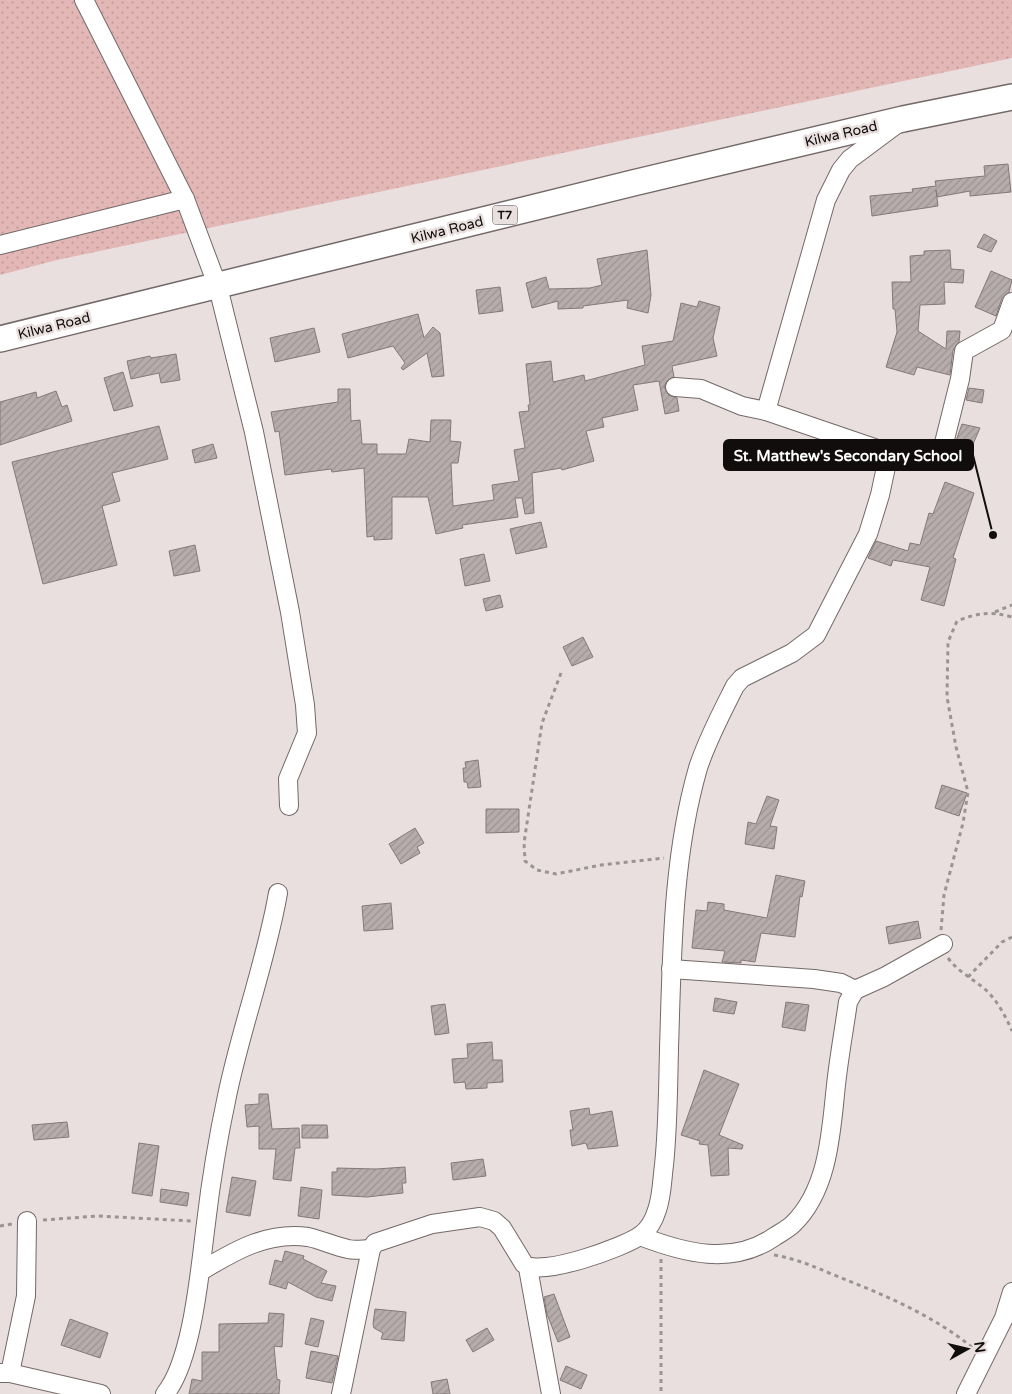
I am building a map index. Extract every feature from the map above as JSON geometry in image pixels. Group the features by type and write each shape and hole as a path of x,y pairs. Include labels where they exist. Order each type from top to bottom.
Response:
{"highway":[{"name":"Kilwa Road","path":"0,339 218,287 633,183 903,119 1012,96"}],"street":[{"path":"84,0 185,199 218,287 254,432 290,612 305,705 307,733 288,779 290,806"},
{"path":"766,411 826,200 834,183 850,160 903,119"},
{"path":"0,245 185,199"},
{"path":"675,387 701,389 742,406 766,411 889,453 934,460 940,455 960,379 964,351 1002,330 1012,302"},
{"path":"528,1268 562,1265 640,1236 652,1224 661,1192 666,1146 672,969 680,857 688,809 699,766 735,686 742,678 792,653 816,635 868,534 880,495 889,453"},
{"path":"164,1394 174,1383 182,1364 201,1271 206,1222 228,1094 278,893"},
{"path":"640,1236 696,1253 722,1255 746,1251 768,1241 794,1224 813,1196 825,1164 834,1117 848,1002 856,990 884,977 943,944"},
{"path":"672,969 814,979 841,983 856,990"},
{"path":"341,1394 371,1249 375,1243 405,1231 432,1224 480,1217 494,1221 502,1228 520,1259 528,1268 551,1394"},
{"path":"27,1221 26,1296 5,1373 101,1394"},
{"path":"201,1271 247,1246 271,1237 285,1235 308,1237 350,1250 371,1249"},
{"path":"966,1394 1004,1318 1012,1292"}],"path":[{"path":"994,612 1012,605"},
{"path":"1012,616 994,612 979,613 957,621 948,642 947,697 956,746 968,792 944,895 941,930 943,944 956,969 996,1001 1012,1031"},
{"path":"561,673 542,723 524,843 525,861 537,870 556,874 601,866 680,857"},
{"path":"968,977 1002,942 1012,937"},
{"path":"0,1226 27,1221 98,1216 206,1222"},
{"path":"660,1243 661,1394"},
{"path":"746,1251 806,1262 874,1291 954,1332 985,1359"}],"shaded area":[{"path":"0,0 1012,0 1012,58 57,260 0,275"}],"building":[{"path":"1008,164 1011,192 970,196 970,191 937,197 936,190 938,206 872,216 870,196 913,192 912,189 936,186 935,181 985,176 984,166"},
{"path":"984,234 997,241 991,252 977,247"},
{"path":"647,250 651,295 648,313 627,308 628,300 583,306 583,308 558,309 558,301 532,308 526,283 546,277 549,289 590,288 602,285 597,259"},
{"path":"950,250 951,269 964,270 963,283 944,282 945,304 920,305 918,331 946,349 947,331 960,331 959,342 953,350 950,375 917,367 914,375 886,367 897,332 895,309 893,309 892,282 911,282 910,256 924,255 924,251"},
{"path":"991,271 1012,280 1009,292 1002,298 996,316 975,307"},
{"path":"500,287 503,311 479,314 476,290"},
{"path":"699,301 720,307 713,338 717,356 672,366 674,377 667,381 664,387 669,395 677,398 679,411 665,414 659,381 633,385 638,410 602,418 604,427 586,431 594,461 562,470 561,468 532,473 534,513 525,514 522,498 515,498 518,517 462,525 463,528 436,534 428,497 392,497 392,539 374,540 374,536 367,537 364,468 332,472 331,469 285,475 279,431 275,432 271,412 338,402 338,389 350,389 351,421 360,420 362,444 377,444 377,454 406,454 409,439 430,442 431,420 451,420 450,441 461,442 458,463 451,463 453,506 494,500 492,485 519,481 514,450 525,448 519,412 529,411 528,405 530,405 526,364 551,361 553,382 584,375 585,381 645,365 642,346 673,341 681,303 697,307"},
{"path":"418,314 424,338 433,327 440,333 444,376 432,377 427,353 403,370 401,368 405,363 393,346 348,358 342,334"},
{"path":"314,328 320,352 275,362 270,338"},
{"path":"176,354 180,380 161,383 159,373 131,379 127,361 150,356 151,358"},
{"path":"123,372 133,406 114,411 104,378"},
{"path":"969,388 984,390 982,403 966,400"},
{"path":"56,391 62,407 67,405 72,421 0,445 0,402 36,392 37,398"},
{"path":"962,424 980,428 967,458 952,452"},
{"path":"159,426 168,459 112,473 120,501 102,506 117,565 43,584 12,462"},
{"path":"213,444 217,458 195,463 192,450"},
{"path":"945,482 974,493 953,558 956,559 944,606 921,600 930,567 893,560 891,566 868,558 876,541 908,551 910,543 920,545 929,513 933,514"},
{"path":"541,522 547,547 516,554 510,529"},
{"path":"195,545 200,571 174,576 169,551"},
{"path":"484,554 490,581 465,586 460,559"},
{"path":"500,595 503,607 486,611 483,599"},
{"path":"583,637 593,657 572,666 563,647"},
{"path":"478,760 481,787 468,788 467,782 464,782 463,768 466,768 465,762"},
{"path":"942,785 967,793 959,816 935,808"},
{"path":"767,796 779,800 770,826 777,827 774,849 745,844 748,822 756,824"},
{"path":"486,809 519,809 519,832 486,833"},
{"path":"415,828 424,843 417,847 420,853 401,864 389,844"},
{"path":"776,875 805,881 802,897 800,896 795,937 761,933 755,962 741,960 741,963 722,962 725,951 692,948 696,910 707,911 708,902 724,904 724,910 767,918"},
{"path":"391,903 393,929 364,931 362,906"},
{"path":"918,921 921,938 889,944 886,927"},
{"path":"715,998 737,1002 734,1014 713,1011"},
{"path":"786,1002 809,1005 805,1031 782,1027"},
{"path":"445,1004 449,1033 435,1035 431,1006"},
{"path":"492,1042 493,1060 502,1060 503,1082 487,1083 487,1088 466,1089 465,1082 454,1083 452,1059 468,1058 467,1044"},
{"path":"704,1070 739,1084 719,1135 743,1145 742,1149 728,1148 729,1175 711,1176 708,1145 699,1144 700,1141 681,1135"},
{"path":"259,1094 268,1094 272,1129 299,1128 300,1148 295,1148 291,1181 273,1179 276,1149 259,1149 259,1126 247,1127 245,1105 259,1104"},
{"path":"589,1108 590,1115 612,1111 618,1146 588,1149 586,1143 572,1146 570,1130 573,1130 570,1111"},
{"path":"67,1122 69,1137 34,1140 32,1125"},
{"path":"302,1125 327,1125 328,1138 302,1138"},
{"path":"139,1143 159,1146 152,1196 132,1193"},
{"path":"483,1159 486,1176 453,1180 451,1163"},
{"path":"405,1167 406,1183 402,1183 403,1193 367,1197 332,1195 332,1172 337,1172 337,1168 376,1169"},
{"path":"232,1177 256,1181 250,1216 226,1212"},
{"path":"301,1187 322,1190 319,1219 298,1216"},
{"path":"161,1189 189,1193 187,1206 160,1202"},
{"path":"285,1251 304,1256 303,1259 327,1271 321,1283 336,1286 332,1301 316,1297 288,1282 286,1289 269,1284 275,1260 282,1262"},
{"path":"554,1294 570,1337 558,1342 547,1314 544,1297"},
{"path":"375,1309 406,1312 404,1341 381,1339 383,1333 374,1328 373,1324"},
{"path":"269,1313 284,1314 282,1347 274,1346 277,1379 280,1380 279,1394 189,1394 192,1379 202,1381 202,1352 219,1352 219,1324 268,1323"},
{"path":"311,1318 324,1321 318,1347 305,1344"},
{"path":"70,1319 108,1333 100,1358 61,1345"},
{"path":"487,1328 494,1340 473,1352 466,1340"},
{"path":"311,1351 338,1356 332,1383 306,1378"},
{"path":"566,1366 587,1375 581,1389 560,1380"},
{"path":"447,1379 450,1394 433,1394 431,1382"}],"place":[{"name":"St. Matthew's Secondary School","path":"993,535"}]}
